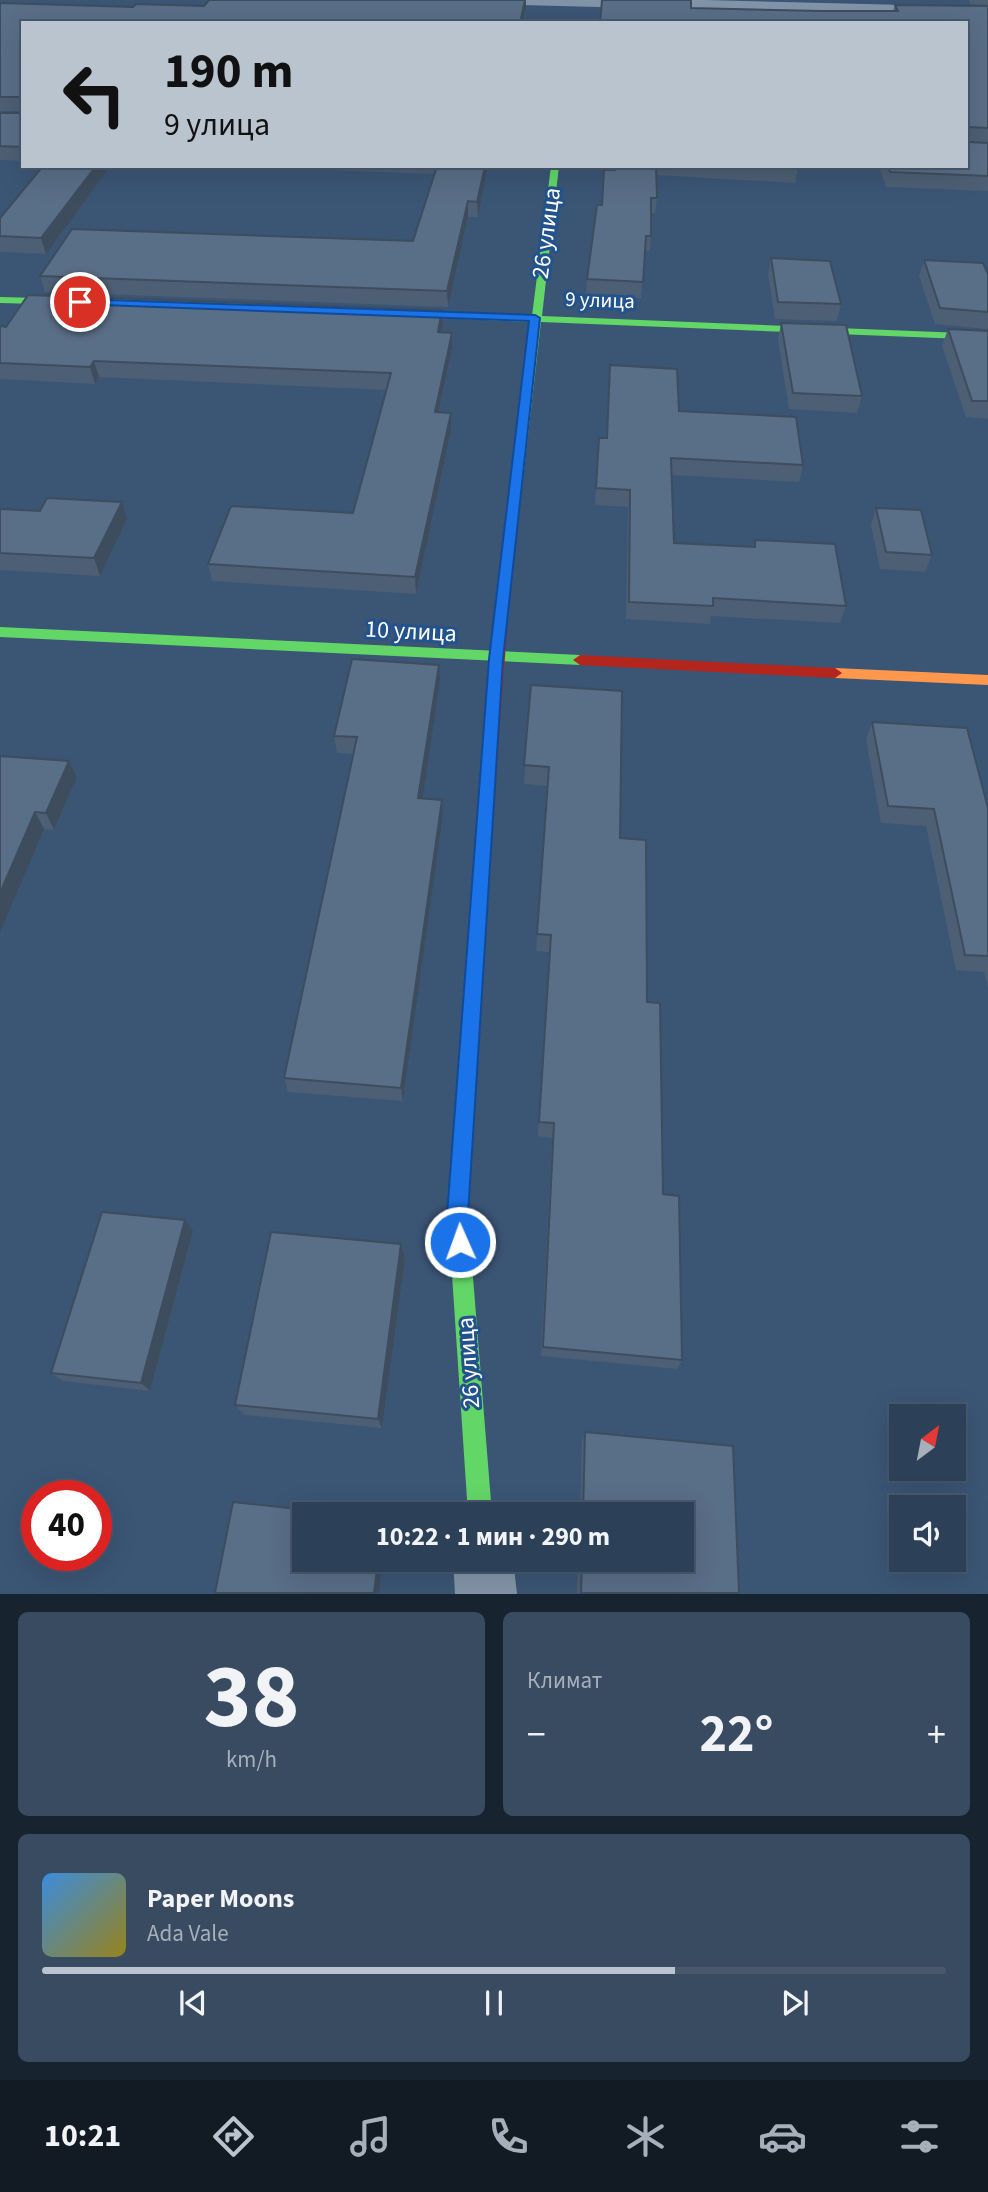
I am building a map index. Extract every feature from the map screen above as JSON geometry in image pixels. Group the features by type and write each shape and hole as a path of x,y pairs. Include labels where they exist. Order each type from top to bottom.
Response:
{"street":[{"path":"520,0 988,12"},
{"path":"569,21 571,1"},
{"name":"26 улица","path":"479,1502 458,1215 496,659 555,168"},
{"path":"0,300 96,303"},
{"name":"9 улица","path":"370,312 988,337"},
{"name":"10 улица","path":"0,632 496,659 988,680"},
{"path":"484,1572 486,1594"}],"building":[{"path":"209,0 525,0 520,21 21,21 21,97 0,97 0,3 204,6"},
{"path":"602,0 691,0 691,8 822,11 898,11 895,5 988,6 988,128 969,127 969,142 988,143 988,176 890,172 889,168 968,168 968,21 600,21"},
{"path":"0,113 21,113 21,147 0,146"},
{"path":"41,168 94,168 41,238 0,236 0,218"},
{"path":"436,168 485,168 477,202 468,201 447,291 40,276 72,229 413,241"},
{"path":"656,168 657,198 651,198 651,236 646,236 643,282 587,279 597,205 602,205 604,170"},
{"path":"771,258 830,261 841,304 778,302"},
{"path":"924,260 983,263 988,274 988,312 940,308"},
{"path":"28,295 442,310 438,332 452,333 435,412 451,413 415,577 208,564 231,506 353,513 391,373 94,361 90,367 0,363 0,326 6,327"},
{"path":"781,323 846,325 862,396 793,393"},
{"path":"948,329 988,331 988,401 972,401"},
{"path":"610,365 677,369 679,411 796,417 803,465 671,458 674,543 755,547 755,540 835,544 846,606 713,598 713,606 629,602 630,490 596,488 599,438 607,438"},
{"path":"47,498 122,502 94,558 0,553 0,509 40,511"},
{"path":"876,508 921,510 932,555 886,552"},
{"path":"352,659 439,665 418,798 442,800 401,1088 284,1078 357,737 334,736"},
{"path":"531,685 622,691 620,838 646,840 647,1002 660,1003 663,1194 679,1196 682,1360 543,1347 554,1123 539,1122 551,935 537,934 549,767 524,765"},
{"path":"872,722 967,728 988,808 988,956 965,955 934,809 888,806"},
{"path":"0,756 69,761 46,813 35,812 0,893"},
{"path":"102,1212 185,1220 141,1383 51,1373"},
{"path":"271,1232 401,1244 378,1419 235,1405"},
{"path":"585,1432 733,1446 739,1593 581,1593 582,1572 694,1572 694,1502 583,1502"},
{"path":"233,1502 292,1508 292,1572 376,1572 374,1593 215,1593"}],"traffic: fast":[{"path":"502,603 555,168"},
{"path":"0,300 77,302"},
{"path":"392,313 988,337"},
{"path":"0,632 580,660"},
{"path":"479,1502 458,1215 481,877"}],"traffic: slow":[{"path":"835,673 988,680"}],"traffic: jam":[{"path":"481,877 502,603"},
{"path":"580,660 835,673"}],"route":[{"path":"80,302 535,318 496,659 458,1215 460,1242"}]}
